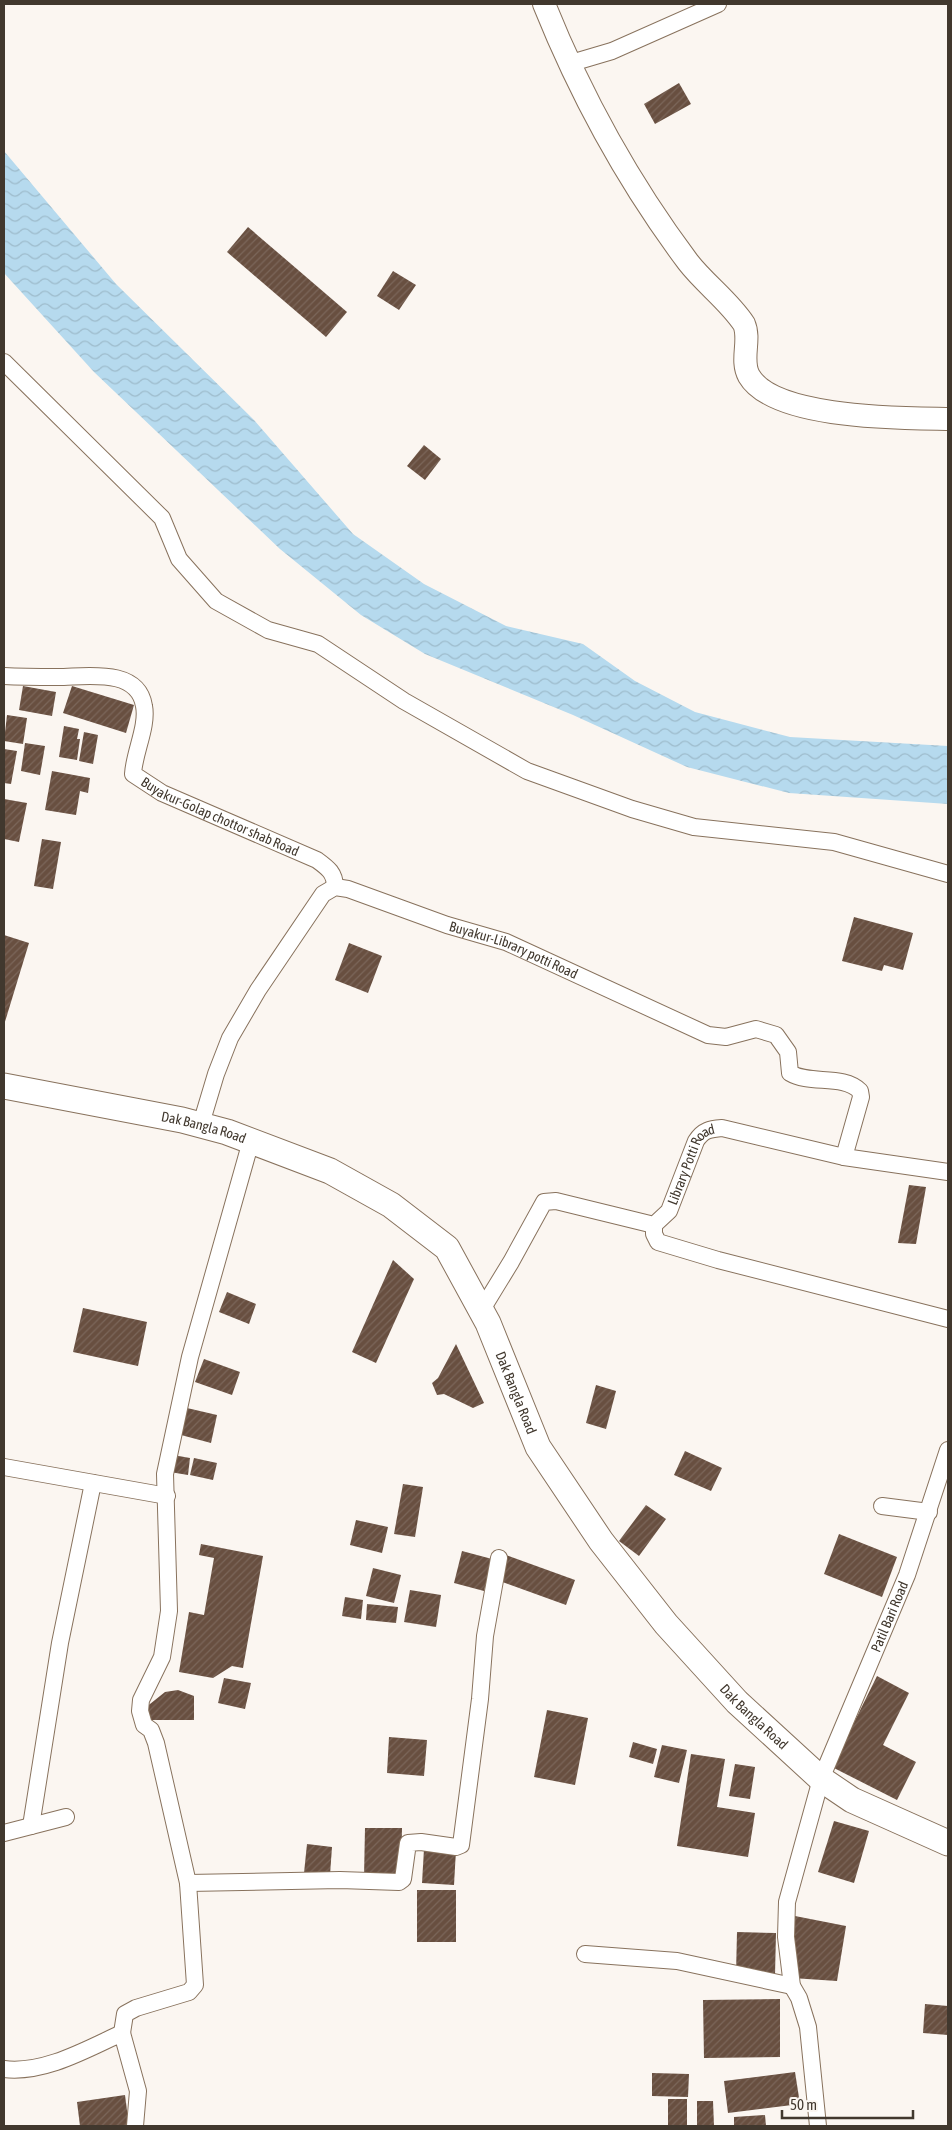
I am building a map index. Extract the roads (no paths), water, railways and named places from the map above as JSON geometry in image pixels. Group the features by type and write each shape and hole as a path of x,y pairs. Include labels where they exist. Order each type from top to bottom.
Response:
{"main road":[{"name":"Dak Bangla Road","path":"4,1086 201,1124 252,1141 330,1171 390,1205 447,1248 481,1311 538,1447 601,1541 666,1624 731,1695 821,1779 852,1800 948,1843"}],"street":[{"path":"544,4 568,64 620,162 689,263 744,324 747,331 746,371 759,390 785,401 847,414 948,419"},
{"path":"568,64 612,51 718,4"},
{"path":"4,362 162,518 179,559 216,601 268,630 318,644 404,701 527,771 632,809 694,826 834,842 948,874"},
{"name":"Buyakur-Golap chottor shab Road","path":"4,676 58,677 95,674 130,684 141,697 144,706 144,721 135,755 133,774 162,793 317,860 330,869 335,880 335,887"},
{"path":"201,1124 216,1074 230,1038 258,990 323,894 335,887"},
{"name":"Buyakur-Library potti Road","path":"335,887 348,889 447,925 506,942 708,1035 726,1037 756,1029 776,1035 788,1052 790,1073 798,1078 846,1084 860,1091 862,1097 844,1157"},
{"name":"Library Potti Road","path":"654,1225 669,1211 696,1141 701,1133 708,1130 722,1128 844,1157 948,1172"},
{"path":"135,2126 138,2091 122,2033 125,2014 136,2008 188,1992 195,1985 188,1884 156,1742 151,1730 144,1725 140,1711 141,1700 162,1658 169,1611 165,1474 190,1357 252,1141"},
{"path":"481,1311 544,1202 556,1201 654,1225 654,1234 658,1242 718,1260 948,1319"},
{"name":"Patil Bari Road","path":"818,2126 808,2026 800,1998 792,1986 786,1937 787,1902 821,1779 907,1575 948,1450"},
{"path":"4,1467 167,1496"},
{"path":"31,1826 60,1643 93,1483"},
{"path":"882,1506 929,1512"},
{"path":"188,1884 340,1880 399,1882 403,1879 406,1872 408,1843 421,1842 456,1847 461,1845 480,1699 485,1636 498,1558"},
{"path":"4,1833 66,1816"},
{"path":"585,1954 677,1961 792,1986"},
{"path":"4,2069 41,2066 75,2054 122,2033"}],"water":[{"path":"4,151 116,284 254,420 353,534 424,584 506,626 583,644 635,681 695,712 790,737 948,746 948,804 789,793 687,767 573,715 425,654 361,615 280,549 94,372 4,273"}]}
